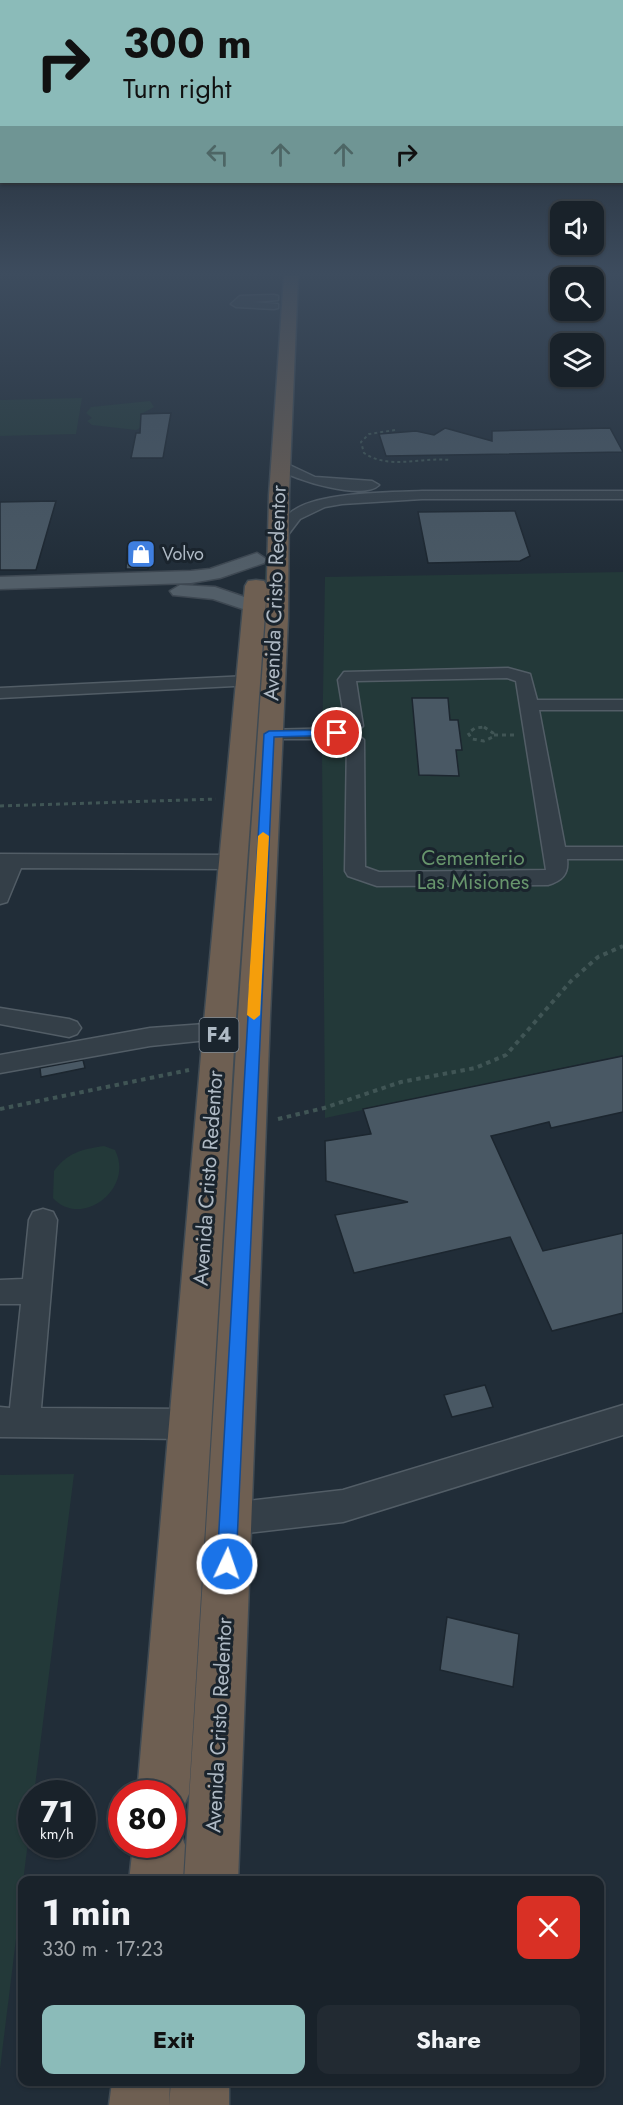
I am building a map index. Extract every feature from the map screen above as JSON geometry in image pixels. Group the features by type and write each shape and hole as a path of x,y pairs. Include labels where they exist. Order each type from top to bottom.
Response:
{"highway":[{"name":"Avenida Cristo Redentor","path":"211,1876 269,734 268,548 275,374"},
{"name":"Avenida Cristo Redentor","path":"164,1780 237,798 255,607 268,548 281,465 280,374"},
{"path":"156,1876 158,1858"},
{"path":"140,2105 141,2086"},
{"path":"199,2105 200,2086"}],"main road":[{"path":"0,597 191,584 268,548"},
{"path":"0,583 191,584 255,607"}],"street":[{"path":"281,465 300,476 330,483 401,490 623,495"},
{"path":"444,490 623,482"},
{"path":"268,548 295,516 321,504 401,490"},
{"path":"358,674 517,674 524,678 531,705 556,853 558,870 555,876 548,878 377,879 355,871 353,733 348,680 350,676 358,674"},
{"path":"0,693 248,681"},
{"path":"531,705 623,705"},
{"path":"269,734 353,733"},
{"path":"556,853 623,853"},
{"path":"0,897 6,861 232,862"},
{"path":"0,1016 69,1028"},
{"path":"0,1064 150,1037 219,1032"},
{"path":"43,1220 37,1291 12,1423 189,1424"},
{"path":"0,1292 37,1291"},
{"path":"229,1519 343,1506 623,1420"}],"path":[{"path":"395,430 369,434 362,442 364,453 379,461 391,463 417,459 450,460"},
{"path":"475,728 488,729 493,733 493,737 484,741 472,739 468,733 475,728"},
{"path":"0,806 237,798"},
{"path":"248,1126 324,1108 401,1082 475,1068 506,1055 571,981 598,957 623,946"},
{"path":"0,1109 217,1065"}],"green space":[{"path":"278,374 278,374 244,969 240,969"},
{"path":"82,398 76,434 0,436 0,400"},
{"path":"150,401 154,407 141,414 140,423 148,424 136,430 92,425 87,421 92,418 86,413 91,407"},
{"name":"Cementerio Las Misiones","path":"623,572 623,1055 325,1118 322,753 325,577"},
{"path":"104,1146 115,1150 119,1165 118,1178 112,1190 90,1207 77,1209 65,1206 53,1198 54,1171 59,1165 76,1153"},
{"path":"74,1474 36,1780 18,1780 18,1858 26,1858 24,1876 18,1876 18,1923 0,2069 0,1475"}],"building":[{"path":"171,413 163,458 131,458 136,433 140,433 141,414"},
{"path":"445,428 492,441 492,431 610,428 623,452 386,456 379,434 416,431 434,435"},
{"path":"56,501 36,570 0,570 0,502"},
{"path":"515,511 530,556 520,561 428,563 418,512"},
{"path":"149,547 148,569 126,569 127,548"},
{"path":"412,698 448,698 450,720 458,720 462,750 456,750 459,776 419,775"},
{"path":"623,1056 623,1112 551,1128 549,1122 491,1136 543,1251 623,1233 623,1313 552,1331 510,1237 354,1273 335,1215 408,1202 326,1181 325,1141 371,1134 363,1109"},
{"path":"83,1060 85,1068 41,1077 40,1068"},
{"path":"485,1385 493,1407 452,1417 444,1395"},
{"path":"447,1617 519,1634 513,1687 440,1670"}],"slow traffic":[{"path":"254,1015 263,836"}],"place":[{"name":"Volvo","path":"141,554"}],"route":[{"path":"227,1564 269,734 337,733"}]}
